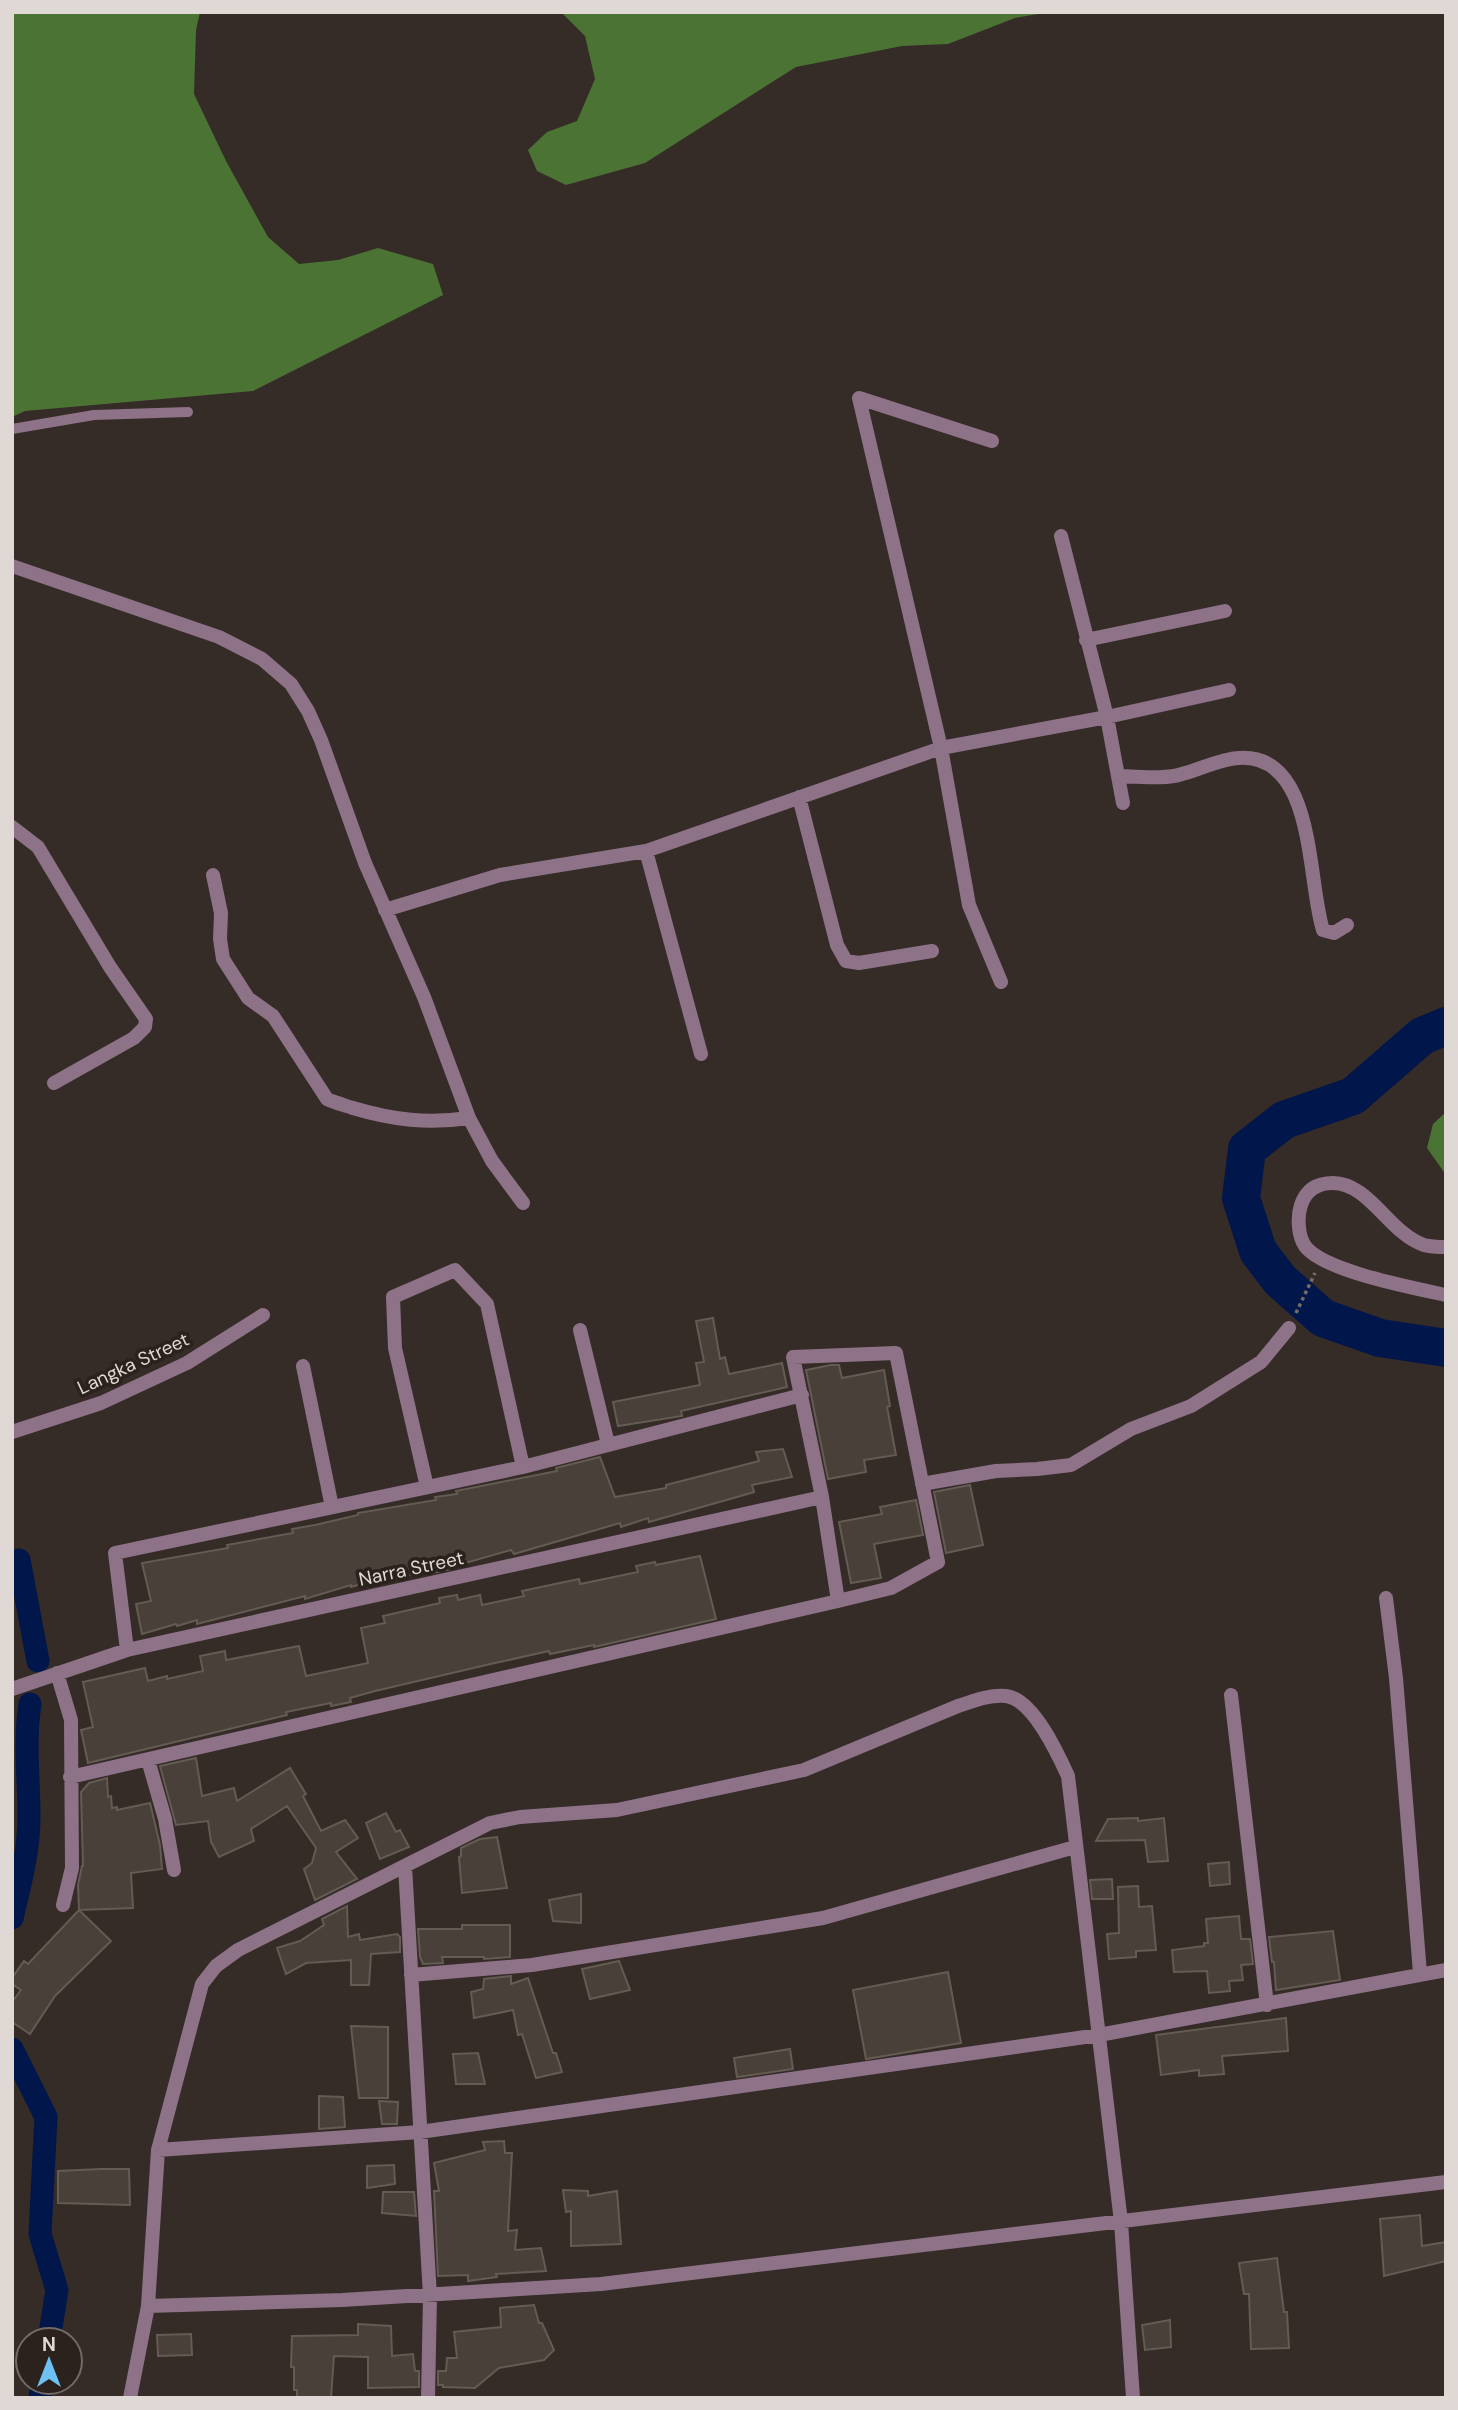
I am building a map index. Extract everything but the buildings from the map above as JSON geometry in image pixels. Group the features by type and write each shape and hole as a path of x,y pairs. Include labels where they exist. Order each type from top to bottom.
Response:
{"street":[{"path":"992,441 859,397 941,748 969,905 1001,982"},
{"path":"1060,536 1107,717 1123,803"},
{"path":"12,566 219,637 262,659 291,684 308,711 321,740 365,863 424,997 470,1118 492,1160 523,1203"},
{"path":"1086,640 1225,611"},
{"path":"385,910 500,875 646,851 941,748 1107,717 1229,690"},
{"path":"1118,776 1181,775 1236,758 1261,761 1291,786 1297,798 1323,930 1334,933 1347,925"},
{"path":"799,797 837,945 846,961 859,963 932,951"},
{"path":"12,827 38,847 110,967 146,1019 145,1027 134,1038 54,1083"},
{"path":"646,851 701,1054"},
{"path":"213,875 221,913 220,939 223,959 248,998 273,1016 327,1099 399,1120 419,1122 470,1118"},
{"path":"1446,1247 1425,1246 1402,1233 1354,1188 1336,1183 1316,1185 1304,1198 1297,1218 1304,1246 1323,1262 1446,1295"},
{"path":"427,1487 395,1348 393,1297 454,1270 487,1304 523,1467"},
{"name":"Langka Street","path":"12,1432 101,1403 187,1363 264,1315"},
{"path":"922,1484 996,1471 1071,1465 1131,1429 1191,1406 1261,1362 1289,1328"},
{"path":"580,1330 608,1444"},
{"path":"70,1777 148,1760 838,1601 891,1588 938,1562 896,1353 793,1357 822,1497 838,1601"},
{"path":"303,1366 332,1507"},
{"path":"127,1650 115,1553 523,1467 802,1395"},
{"name":"Narra Street","path":"12,1689 127,1650 822,1497"},
{"path":"1387,1598 1420,1973"},
{"path":"57,1673 71,1720 72,1868 63,1905"},
{"path":"1231,1695 1266,2005"},
{"path":"130,2398 148,2306 159,2150 202,1984 216,1966 238,1950 491,1823 520,1817 617,1810 804,1770 958,1706 984,1698 1008,1696 1027,1709 1051,1738 1068,1776 1121,2222 1133,2398"},
{"path":"148,1760 165,1819 174,1870"},
{"path":"411,1975 532,1965 823,1918 1076,1847"},
{"path":"405,1866 430,2296 428,2398"},
{"path":"159,2150 420,2132 1098,2035 1446,1969"},
{"path":"148,2306 430,2296 601,2284 1446,2182"}],"lane":[{"path":"12,429 94,415 188,412"}],"path":[{"path":"1289,1328 1317,1268"}],"green space":[{"path":"12,12 200,12 196,30 194,94 226,161 268,237 299,264 338,260 378,248 433,264 443,295 253,391 25,411 12,417"},
{"path":"561,12 1050,12 1015,18 948,44 902,46 796,67 645,163 566,185 537,171 528,150 547,132 577,121 595,79 585,36"},
{"path":"1446,1112 1446,1175 1427,1148 1433,1124"}],"waterway":[{"path":"1446,1026 1422,1036 1353,1096 1284,1120 1247,1149 1241,1198 1258,1251 1280,1280 1323,1318 1380,1338 1446,1348"},
{"path":"19,1560 38,1661"},
{"path":"12,1918 24,1868 29,1830 27,1746 30,1704"},
{"path":"12,2049 46,2117 40,2234 57,2290 51,2326"}]}
